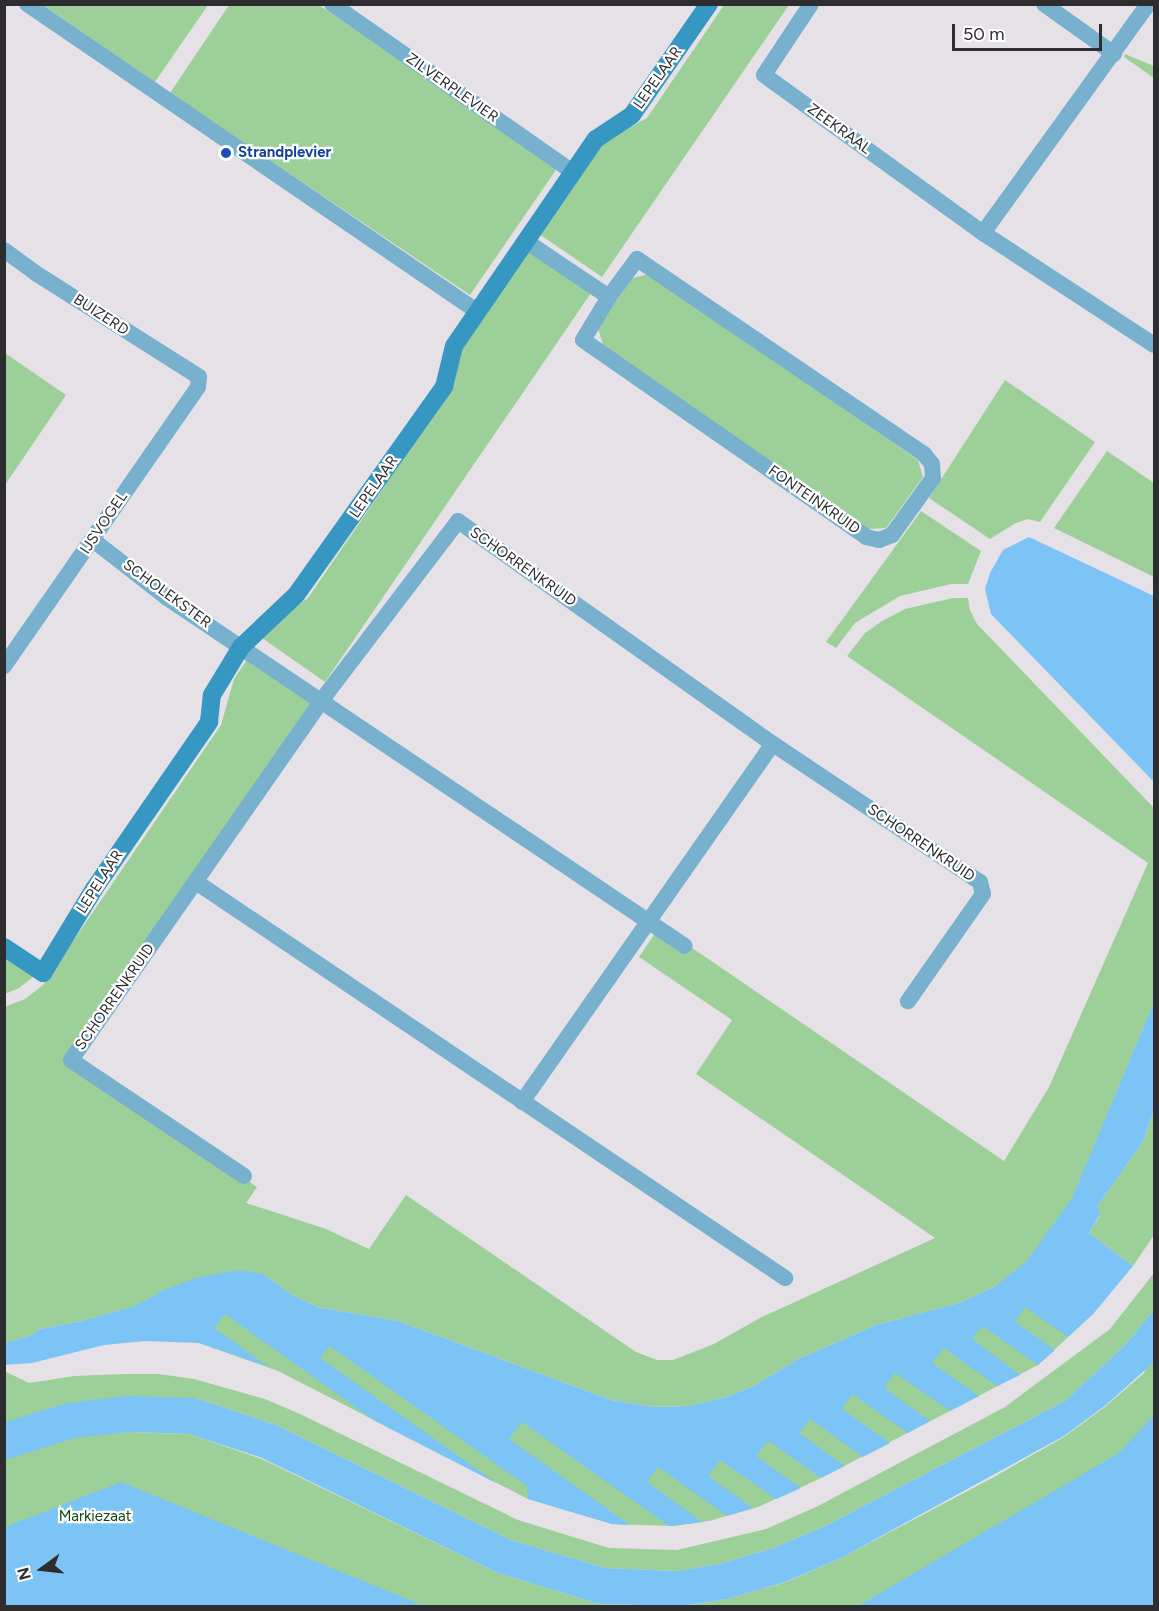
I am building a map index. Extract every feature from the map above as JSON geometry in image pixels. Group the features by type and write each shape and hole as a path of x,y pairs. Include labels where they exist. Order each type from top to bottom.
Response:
{"street":[{"path":"27,4 478,312"},
{"name":"ZILVERPLEVIER","path":"332,4 573,172"},
{"name":"LEPELAAR","path":"4,947 43,973 94,890 209,722 212,696 241,647 296,595 444,387 454,346 596,139 632,115 709,4"},
{"name":"ZEEKRAAL","path":"811,4 764,75 983,234 1155,345"},
{"path":"1044,4 1114,54"},
{"path":"983,234 1148,4"},
{"path":"527,242 609,297"},
{"name":"BUIZERD","path":"4,250 37,274 199,377"},
{"name":"FONTEINKRUID","path":"637,259 924,454 932,464 933,478 892,535 879,540 866,537 583,340 609,297 637,259"},
{"name":"IJSVOGEL","path":"4,666 198,387 199,377"},
{"name":"SCHORRENKRUID","path":"244,1176 71,1060 321,701 458,521 773,744 980,882 983,894 908,1001"},
{"name":"SCHOLEKSTER","path":"93,540 166,597 241,647"},
{"path":"241,647 650,920 685,946"},
{"path":"522,1102 773,744"},
{"path":"196,882 784,1278"}],"green space":[{"path":"43,5 208,5 155,82"},
{"path":"229,5 319,5 553,166 556,170 470,295 170,93"},
{"path":"724,5 789,5 602,277 539,234 604,141 647,118"},
{"path":"1125,54 1154,66 1154,78 1124,57"},
{"path":"528,250 591,293 325,682 262,638 285,614 308,598 454,385 459,354"},
{"path":"649,274 918,460 923,477 886,528 868,529 603,345 598,328 632,278"},
{"path":"5,353 66,395 5,485"},
{"path":"1005,380 1095,442 1040,522 1028,519 1016,523 990,539 929,498"},
{"path":"1107,451 1154,483 1154,577 1054,528"},
{"path":"921,511 981,551 968,584 951,584 900,596 855,623 836,648 826,642"},
{"path":"953,598 968,598 970,610 977,624 1154,808 1154,1002 1072,1199 1028,1261 994,1287 959,1303 876,1325 798,1359 754,1386 723,1398 688,1406 654,1407 611,1400 398,1321 317,1307 289,1293 263,1274 164,1290 136,1306 82,1321 40,1329 32,1335 5,1343 4,1007 25,999 43,985 221,725 234,679 251,654 314,698 68,1058 257,1187 246,1203 326,1229 369,1249 406,1195 636,1352 657,1360 673,1360 714,1344 760,1318 935,1238 696,1074 732,1020 639,957 660,926 1004,1161 1049,1087 1148,863 847,656 865,633 882,621 905,609"},
{"path":"5,958 33,977 19,988 5,994"},
{"path":"1154,1110 1154,1235 1133,1266 1089,1233 1100,1215 1097,1207 1143,1141"},
{"name":"Markiezaat","path":"1154,1273 1154,1310 1126,1344 1065,1401 825,1526 773,1548 719,1564 678,1571 605,1568 511,1540 276,1425 195,1398 70,1404 128,1432 189,1434 262,1459 498,1573 599,1604 665,1606 5,1606 4,1371 29,1383 74,1376 123,1374 159,1374 194,1379 265,1399 300,1414 518,1520 609,1548 677,1550 766,1529 816,1507 1005,1407 1110,1329"},
{"path":"1028,1300 1094,1313 1038,1365 821,1478 758,1507 709,1521 675,1526 612,1524 528,1499 278,1371 199,1343 232,1303 520,1418 658,1460"},
{"path":"1154,1347 1154,1606 684,1606 727,1599 786,1582 843,1557 992,1478 1064,1437 1106,1406 1144,1373"}],"water":[{"path":"1029,537 1154,596 1154,782 991,614 985,589 990,573 1003,550"},
{"path":"1154,1002 1154,1110 1143,1141 1097,1207 1100,1214 1089,1233 1133,1266 1094,1313 1068,1337 1025,1307 1015,1322 1055,1350 1038,1365 982,1326 972,1339 1020,1375 997,1386 944,1348 932,1363 979,1396 950,1411 895,1373 884,1388 930,1421 908,1433 852,1394 842,1409 890,1443 863,1457 810,1419 799,1433 845,1466 821,1478 768,1441 756,1456 801,1488 776,1499 720,1460 708,1476 753,1508 727,1516 658,1467 647,1482 702,1522 669,1526 522,1422 509,1439 630,1525 612,1524 528,1499 527,1486 330,1346 320,1358 498,1484 375,1421 225,1314 214,1328 269,1367 199,1343 145,1341 104,1345 32,1363 5,1365 5,1343 32,1335 40,1329 82,1321 135,1306 164,1290 196,1278 239,1270 263,1274 289,1293 317,1307 398,1321 611,1400 654,1407 688,1406 723,1398 754,1386 798,1359 876,1325 959,1303 994,1287 1027,1261 1072,1198"},
{"path":"1154,1310 1154,1362 1106,1405 1064,1436 843,1557 785,1582 727,1599 682,1606 599,1604 498,1573 262,1458 189,1434 129,1432 75,1438 5,1460 5,1422 67,1403 127,1396 195,1398 276,1425 511,1540 605,1568 678,1571 719,1564 773,1548 825,1526 1065,1401 1126,1344"},
{"path":"1154,1415 1154,1606 858,1606 1119,1453"},
{"path":"121,1482 424,1606 5,1606 5,1527"}],"place":[{"name":"Strandplevier","path":"226,153"}]}
